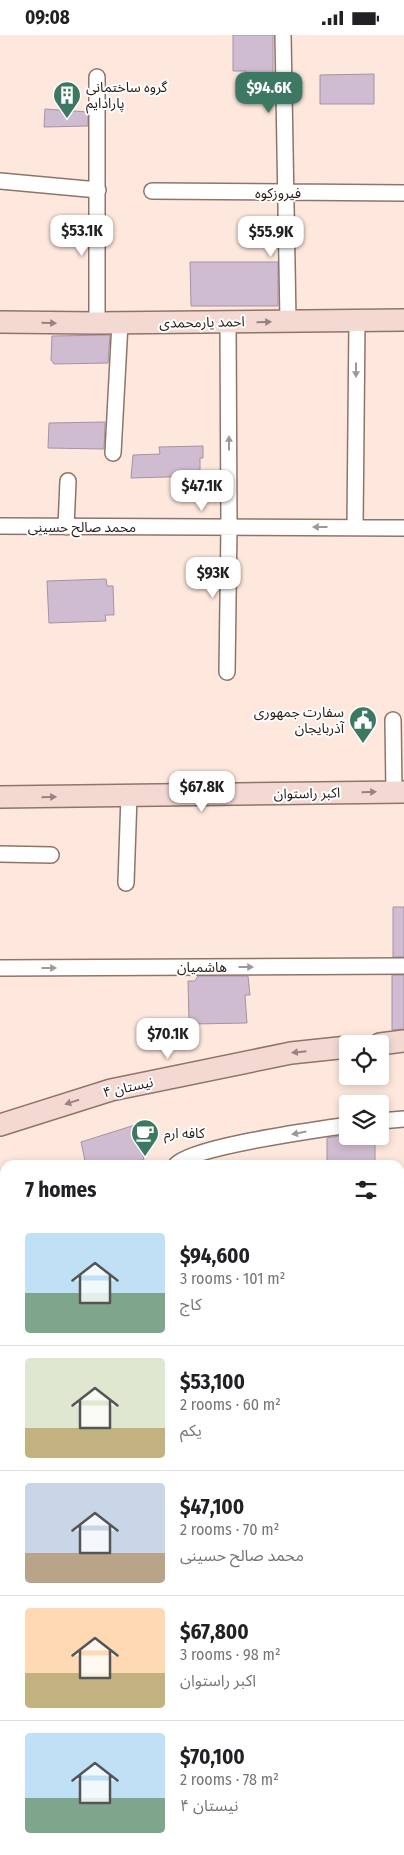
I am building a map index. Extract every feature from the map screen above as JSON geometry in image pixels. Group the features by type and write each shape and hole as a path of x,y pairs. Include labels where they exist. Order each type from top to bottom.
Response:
{"street":[{"path":"283,35 288,321"},
{"path":"97,77 97,323"},
{"path":"0,181 98,190"},
{"name":"فیروزکوه","path":"152,191 404,193"},
{"name":"احمد یارمحمدی","path":"0,322 120,323 404,320"},
{"path":"355,527 357,321"},
{"path":"227,671 229,527 228,322"},
{"path":"113,453 120,323"},
{"path":"66,527 68,481"},
{"name":"محمد صالح حسینی","path":"0,527 404,528"},
{"path":"393,720 399,792"},
{"name":"اکبر راستوان","path":"0,797 399,792"},
{"path":"126,883 129,796"},
{"path":"0,854 51,855"},
{"name":"هاشمیان","path":"0,968 404,966"},
{"path":"389,1043 404,1041"},
{"name":"نیستان ۴","path":"0,1125 112,1090 292,1053 339,1048"},
{"path":"389,1120 404,1119"},
{"path":"181,1160 212,1149 339,1127"}],"building":[{"path":"233,35 273,35 273,75 246,75 246,71 233,71"},
{"path":"374,74 374,104 320,104 320,75"},
{"name":"گروه ساختمانی پارادایم","path":"45,109 88,112 88,126 44,127"},
{"path":"190,262 278,262 278,306 191,306"},
{"path":"110,335 108,363 54,364 51,360 52,336"},
{"path":"105,422 104,449 48,448 49,423"},
{"path":"203,446 203,458 200,458 200,476 131,478 133,455 160,454 159,447"},
{"path":"106,579 107,586 113,586 114,615 105,615 106,621 49,623 47,581"},
{"path":"393,907 404,907 404,957 393,957"},
{"path":"392,975 404,975 404,1029 392,1030"},
{"path":"198,976 248,976 250,995 245,995 247,1023 193,1024 189,1021 188,981 195,981"},
{"path":"135,1125 144,1160 85,1160 81,1142"},
{"path":"339,1136 339,1145 375,1145 375,1160 327,1160 327,1138"}],"place":[{"name":"گروه ساختمانی پارادایم","path":"67,119"},
{"name":"سفارت جمهوری آذربایجان","path":"363,744"},
{"name":"کافه ارم","path":"145,1157"}]}
